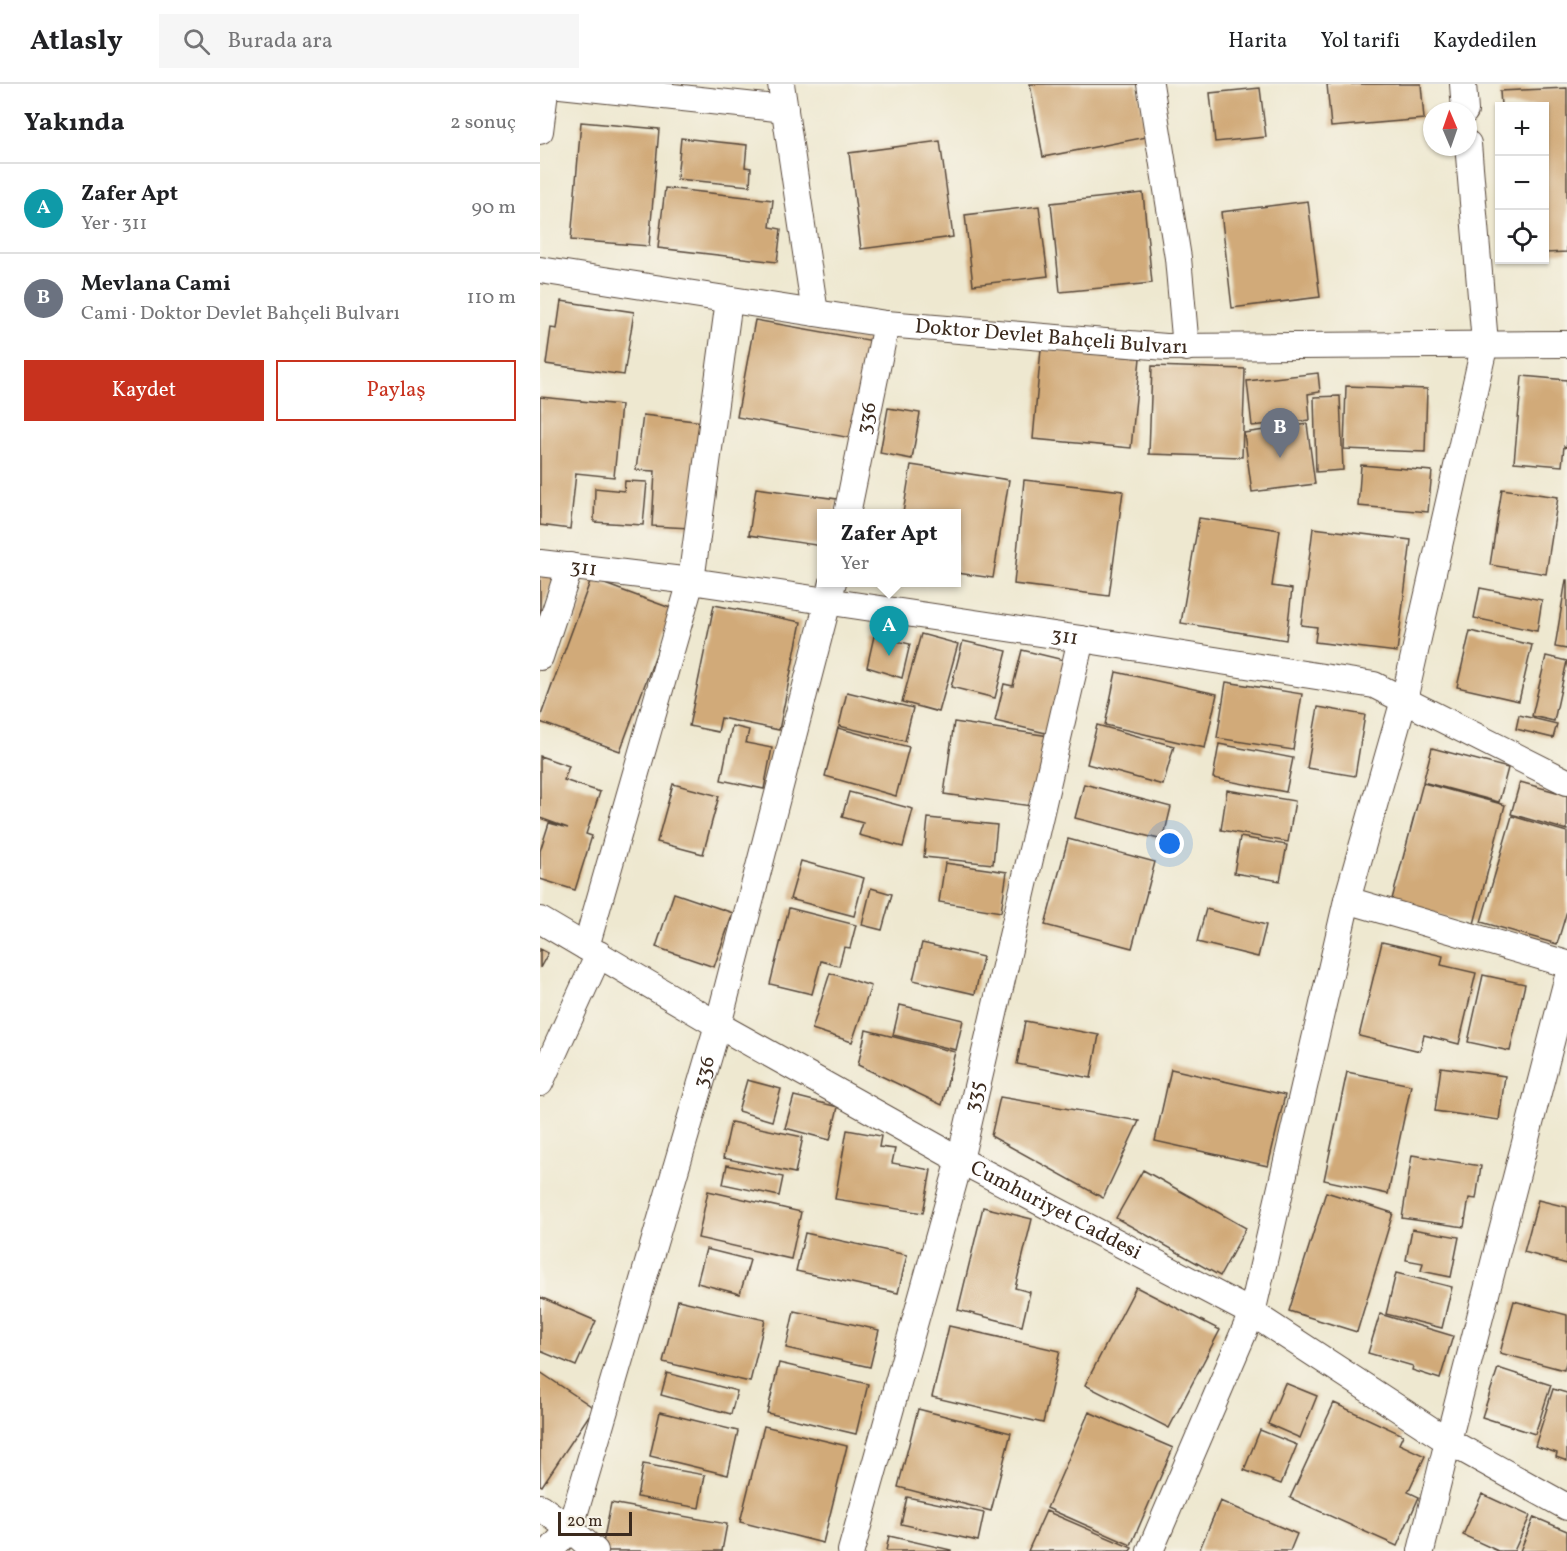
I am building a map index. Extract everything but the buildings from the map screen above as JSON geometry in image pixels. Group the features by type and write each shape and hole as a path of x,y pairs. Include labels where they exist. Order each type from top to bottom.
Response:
{"street":[{"path":"540,131 546,84"},
{"path":"551,84 785,109"},
{"path":"781,84 815,313"},
{"path":"1150,84 1178,258 1186,348"},
{"path":"1463,84 1464,102"},
{"path":"1150,1551 1252,1313 1347,900 1404,700 1485,343 1469,156"},
{"name":"Doktor Devlet Bahçeli Bulvarı","path":"540,270 886,324 1166,347 1567,344"},
{"path":"540,1083 592,950 691,581 729,300"},
{"name":"336","path":"848,509 886,324"},
{"name":"311","path":"540,563 691,581 831,592 1081,639 1374,685 1567,782"},
{"path":"540,657 570,566"},
{"name":"336","path":"550,1551 570,1529 718,1024 831,592"},
{"name":"335","path":"851,1551 960,1160 1081,639"},
{"path":"1347,900 1567,964"},
{"name":"Cumhuriyet Caddesi","path":"540,920 718,1024 960,1160 1252,1313 1448,1441 1567,1507"},
{"path":"1420,1551 1567,980"},
{"path":"540,1507 595,1551"}],"place":[{"name":"Mevlana Cami","path":"1280,458"},
{"name":"Zafer Apt","path":"889,656"}]}
